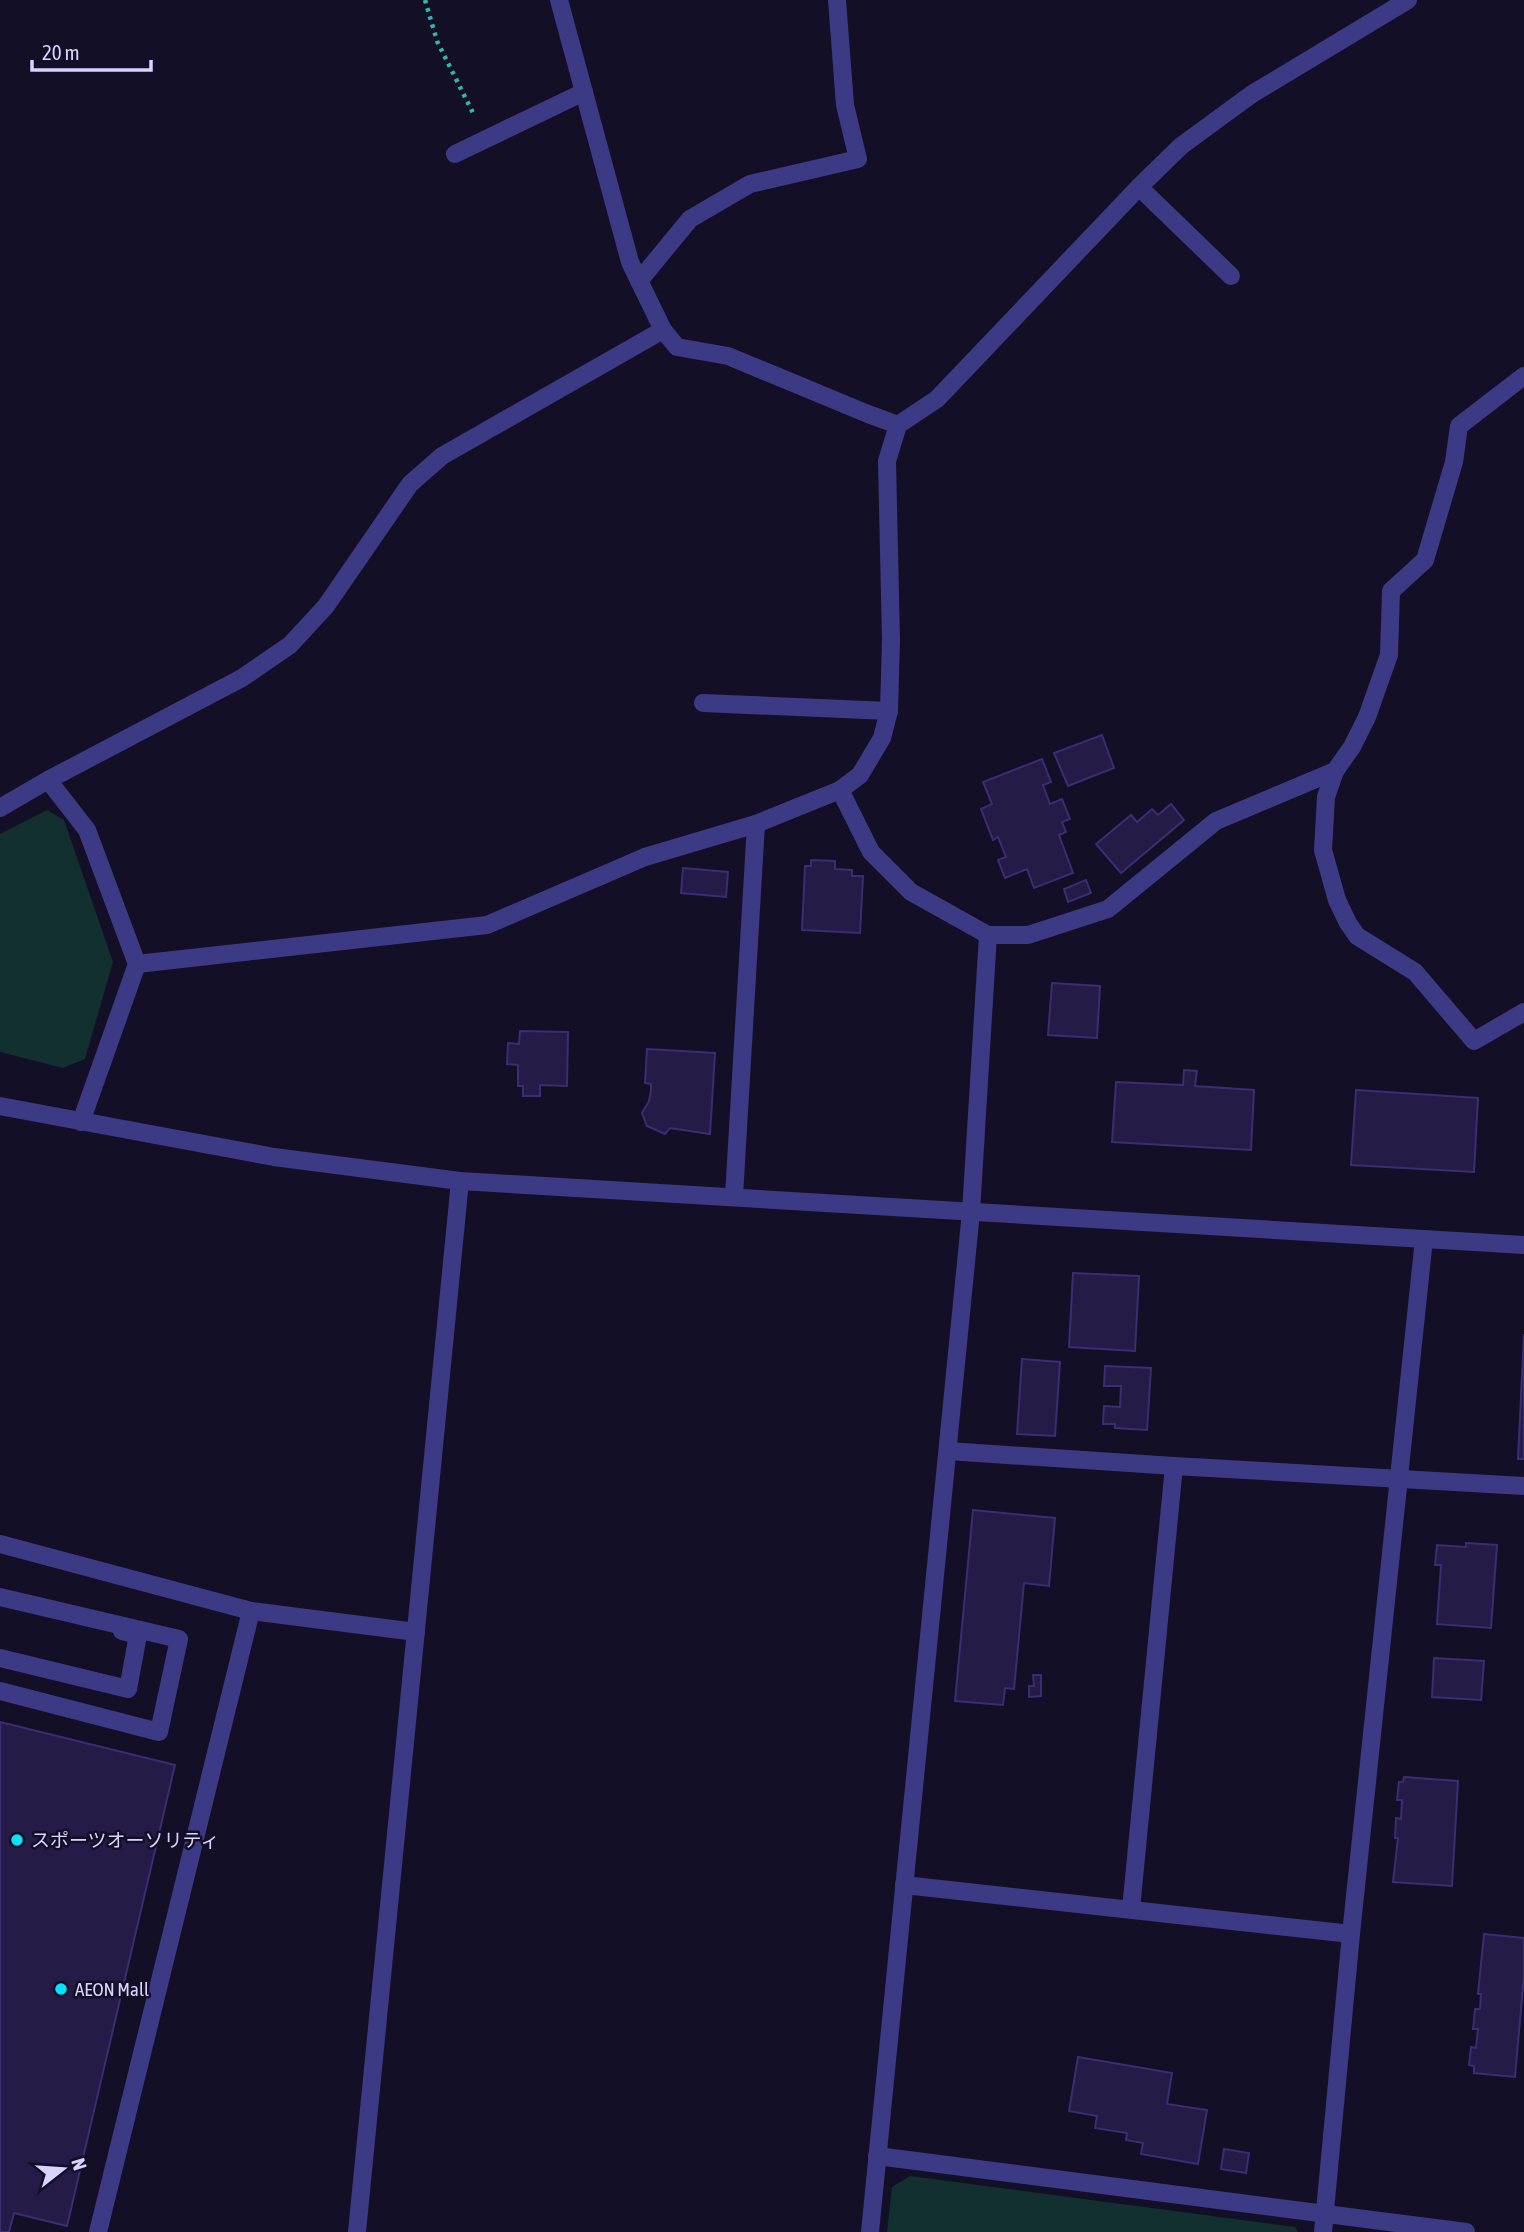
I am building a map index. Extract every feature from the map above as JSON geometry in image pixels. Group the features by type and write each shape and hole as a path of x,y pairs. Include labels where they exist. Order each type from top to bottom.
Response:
{"street":[{"path":"559,0 630,262 663,330 677,347 728,356 898,425"},
{"path":"639,281 690,219 750,184 858,159 845,105 836,0"},
{"path":"137,964 488,925 645,857 756,824 840,790 860,775 882,738 889,711 891,640 887,461 898,425 936,399 1181,146 1252,94 1408,0"},
{"path":"455,154 584,92"},
{"path":"1139,187 1231,276"},
{"path":"0,808 242,678 290,645 326,606 410,484 442,456 663,330"},
{"path":"1524,376 1459,426 1454,462 1424,560 1391,591 1389,655 1367,717 1352,747 1335,771 1326,797 1323,850 1337,900 1357,936 1415,972 1474,1041 1524,1012"},
{"path":"703,703 889,711"},
{"path":"840,790 871,852 911,892 988,935 1028,934 1108,909 1216,821 1335,771"},
{"path":"48,780 87,830 137,964 80,1122"},
{"path":"734,1196 756,824"},
{"path":"870,2232 971,1212 988,935"},
{"path":"0,1105 274,1157 460,1181 1524,1245"},
{"path":"357,2232 460,1181"},
{"path":"1324,2223 1351,1934 1424,1239"},
{"path":"948,1451 1524,1486"},
{"path":"1131,1909 1174,1466"},
{"path":"0,1544 251,1611 416,1632"},
{"path":"0,1597 138,1635 128,1689 0,1658"},
{"path":"0,1597 179,1639 159,1732 0,1691"},
{"path":"98,2232 251,1611"},
{"path":"904,1885 1351,1934"},
{"path":"877,2156 1324,2223 1466,2232"}],"path":[{"path":"425,0 437,41 485,139"}],"green space":[{"path":"47,810 64,820 113,962 85,1059 63,1068 0,1052 0,834"},
{"path":"910,2176 1295,2227 1298,2232 887,2232 892,2187"}],"building":[{"path":"1102,735 1114,768 1068,786 1054,753"},
{"path":"1042,759 1051,782 1043,785 1050,804 1062,799 1070,819 1062,822 1066,832 1059,835 1073,873 1034,888 1027,869 1005,878 998,860 1006,857 998,837 993,840 981,809 992,804 983,782"},
{"path":"1171,804 1184,820 1121,873 1096,844 1131,815 1137,822 1152,809 1158,815"},
{"path":"811,860 835,861 835,869 852,870 852,876 863,876 860,933 802,930 805,866 811,866"},
{"path":"683,868 728,872 726,897 681,893"},
{"path":"1086,880 1091,893 1068,902 1064,889"},
{"path":"1052,983 1100,986 1097,1038 1048,1035"},
{"path":"520,1031 568,1032 567,1086 540,1085 540,1096 523,1096 523,1086 518,1086 518,1065 507,1064 508,1043 519,1044"},
{"path":"647,1049 715,1053 710,1134 670,1128 665,1134 647,1126 642,1113 651,1091 651,1084 645,1083"},
{"path":"1184,1070 1197,1071 1195,1086 1254,1090 1251,1150 1112,1142 1116,1082 1183,1085"},
{"path":"1356,1090 1478,1098 1474,1172 1351,1165"},
{"path":"1073,1273 1139,1276 1135,1351 1069,1347"},
{"path":"1524,1334 1524,1459 1518,1459"},
{"path":"1022,1359 1060,1362 1055,1436 1017,1434"},
{"path":"1105,1366 1151,1368 1147,1430 1115,1428 1115,1424 1103,1424 1104,1406 1120,1407 1121,1386 1104,1386"},
{"path":"973,1510 1055,1518 1049,1586 1024,1583 1014,1689 1005,1688 1003,1705 955,1701"},
{"path":"1466,1543 1497,1545 1491,1628 1437,1624 1441,1565 1435,1565 1437,1545 1466,1547"},
{"path":"1434,1658 1484,1661 1481,1700 1432,1697"},
{"path":"1033,1675 1041,1675 1041,1696 1029,1697 1029,1686 1034,1686"},
{"name":"AEON Mall","path":"0,1722 175,1765 67,2226 14,2213 9,2232 0,2232"},
{"path":"1404,1777 1458,1781 1452,1886 1393,1882 1398,1838 1395,1838 1396,1818 1401,1819 1402,1800 1397,1800 1399,1782 1403,1782"},
{"path":"1484,1934 1524,1938 1524,1975 1515,2077 1474,2073 1474,2066 1469,2065 1471,2047 1476,2048 1478,2029 1473,2029 1475,2009 1480,2009 1481,1994 1478,1994"},
{"path":"1078,2057 1172,2073 1167,2104 1207,2110 1198,2164 1141,2154 1143,2143 1126,2140 1127,2133 1095,2128 1097,2116 1069,2111"},
{"path":"1224,2149 1249,2153 1246,2173 1221,2169"}],"place":[{"name":"スポーツオーソリティ","path":"17,1840"},
{"name":"AEON Mall","path":"61,1989"}]}
